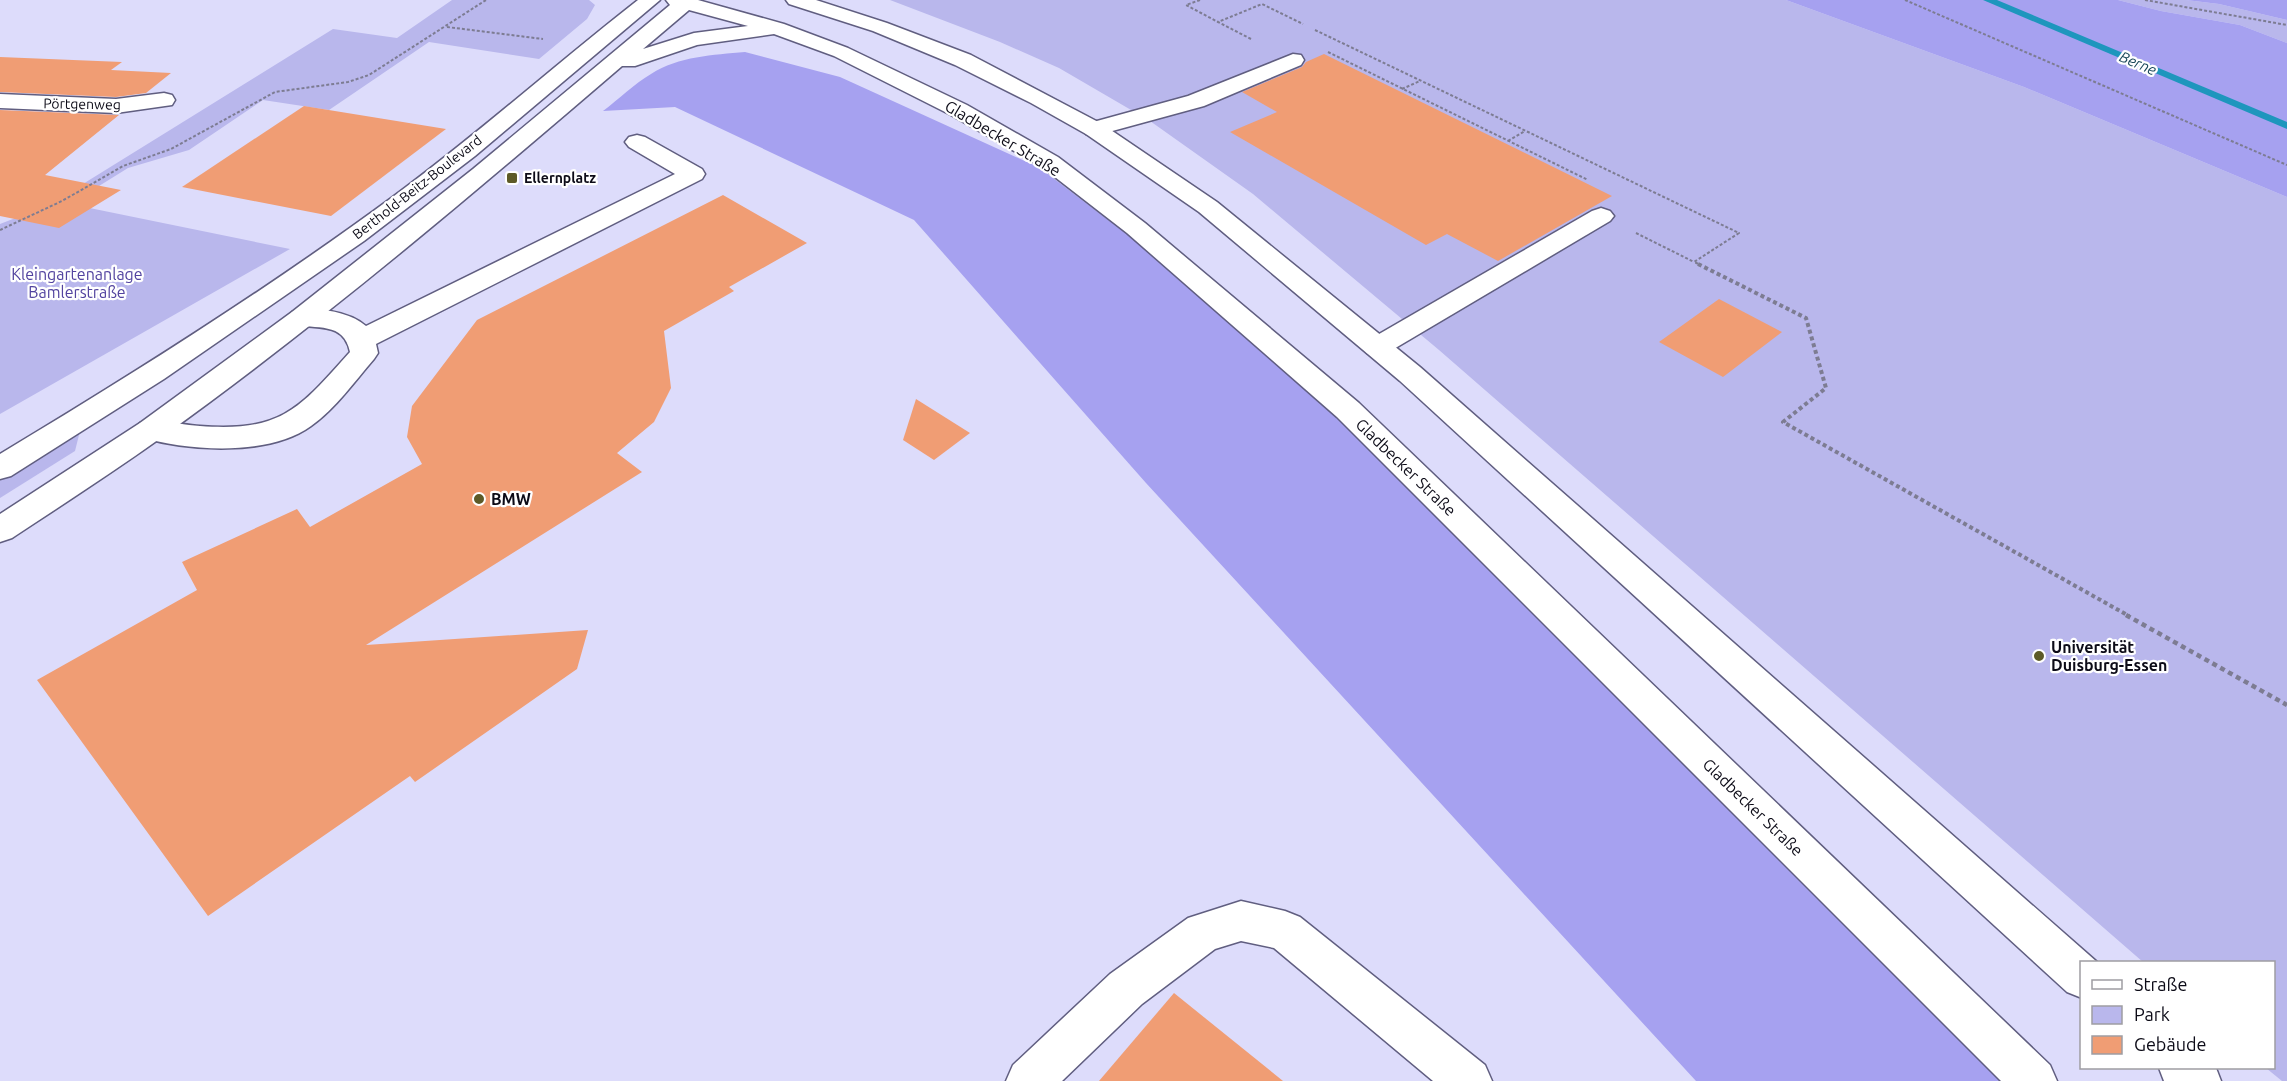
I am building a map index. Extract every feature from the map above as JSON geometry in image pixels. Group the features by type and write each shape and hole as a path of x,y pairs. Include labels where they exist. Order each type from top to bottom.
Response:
{"main road":[{"name":"Berthold-Beitz-Boulevard","path":"0,468 96,410 201,342 404,199 625,10 650,0"},
{"path":"796,0 880,27 963,60 1039,98 1094,129 1208,207 1377,347 2080,975"},
{"name":"Berthold-Beitz-Boulevard","path":"0,530 151,430 302,318 482,174 610,67 683,1"},
{"name":"Gladbecker Straße","path":"683,1 777,28 841,52 960,110 1050,162 1136,228 1348,410 2034,1081"},
{"path":"610,67 694,39 777,28"},
{"path":"1094,129 1196,101 1293,60"},
{"name":"Pörtgenweg","path":"0,101 116,106 164,100"},
{"path":"363,339 693,174 637,142"},
{"path":"1377,347 1601,216"},
{"name":"Berthold-Beitz-Boulevard","path":"201,342 198,347 204,354 223,354 302,318"},
{"path":"96,410 151,430 197,437 261,435 288,427 314,409 364,353 363,339 356,329 339,322 302,318"},
{"path":"1029,1081 1126,989 1203,932 1241,921 1285,931 1469,1081"},
{"path":"2183,1069 2198,1081"}],"path":[{"path":"0,230 62,201 123,166 171,149 275,92 348,82 369,75 486,0"},
{"path":"1200,0 1186,5 1293,60 1320,48 1588,180"},
{"path":"1905,0 2287,165"},
{"path":"2145,0 2287,25"},
{"path":"1218,22 1262,4 1305,25"},
{"path":"446,27 545,39"},
{"path":"1315,30 1739,233 1694,262"},
{"path":"1402,89 1420,80"},
{"path":"1508,141 1526,131"},
{"path":"1601,216 1806,318 1826,388 1783,422 2287,705"}],"green space":[{"name":"Kleingartenanlage Bamlerstraße","path":"452,0 589,0 595,5 587,19 539,59 429,42 329,110 263,100 189,150 128,168 70,204 290,249 0,414 0,224 49,205 333,29 397,38"},
{"name":"Universität Duisburg-Essen","path":"890,0 1786,0 2024,87 2287,197 2287,1081 2282,1081 2267,1069 2275,1069 2275,961 2142,961 1439,350 1253,194 1150,121 1059,68 1000,42"},
{"path":"2118,0 2186,0 2219,4 2287,20 2287,43 2240,25 2161,11"},
{"path":"80,431 75,451 0,498 0,479"}],"shaded area":[{"path":"1786,0 2118,0 2161,11 2240,25 2287,43 2287,197 2024,87"},
{"path":"2186,0 2287,0 2287,20 2219,4"},
{"path":"745,52 840,77 1040,168 1124,232 1339,412 2020,1081 1696,1081 1146,483 914,220 675,107 603,111 639,82 673,63 696,57"}],"building":[{"path":"1324,54 1612,196 1498,261 1447,234 1426,245 1230,132 1277,112 1242,92 1302,67 1306,62"},
{"path":"0,57 122,62 111,70 171,73 146,93 116,97 0,92"},
{"path":"304,106 446,129 331,216 182,187"},
{"path":"0,110 119,115 45,175 121,190 59,228 0,216"},
{"name":"BMW","path":"723,195 807,243 729,287 734,291 664,331 671,388 654,422 617,453 642,472 366,645 588,630 577,669 415,782 410,776 208,916 37,680 197,590 182,562 297,509 310,527 422,464 407,437 412,406 477,320"},
{"path":"1719,299 1782,332 1723,377 1659,342"},
{"path":"916,399 970,433 934,460 903,440"},
{"path":"1174,993 1283,1081 1099,1081"}],"waterway":[{"name":"Berne","path":"1988,0 2287,126"}],"place":[{"name":"Ellernplatz","path":"512,178"},
{"name":"BMW","path":"479,499"},
{"name":"Universität Duisburg-Essen","path":"2039,656"}]}
